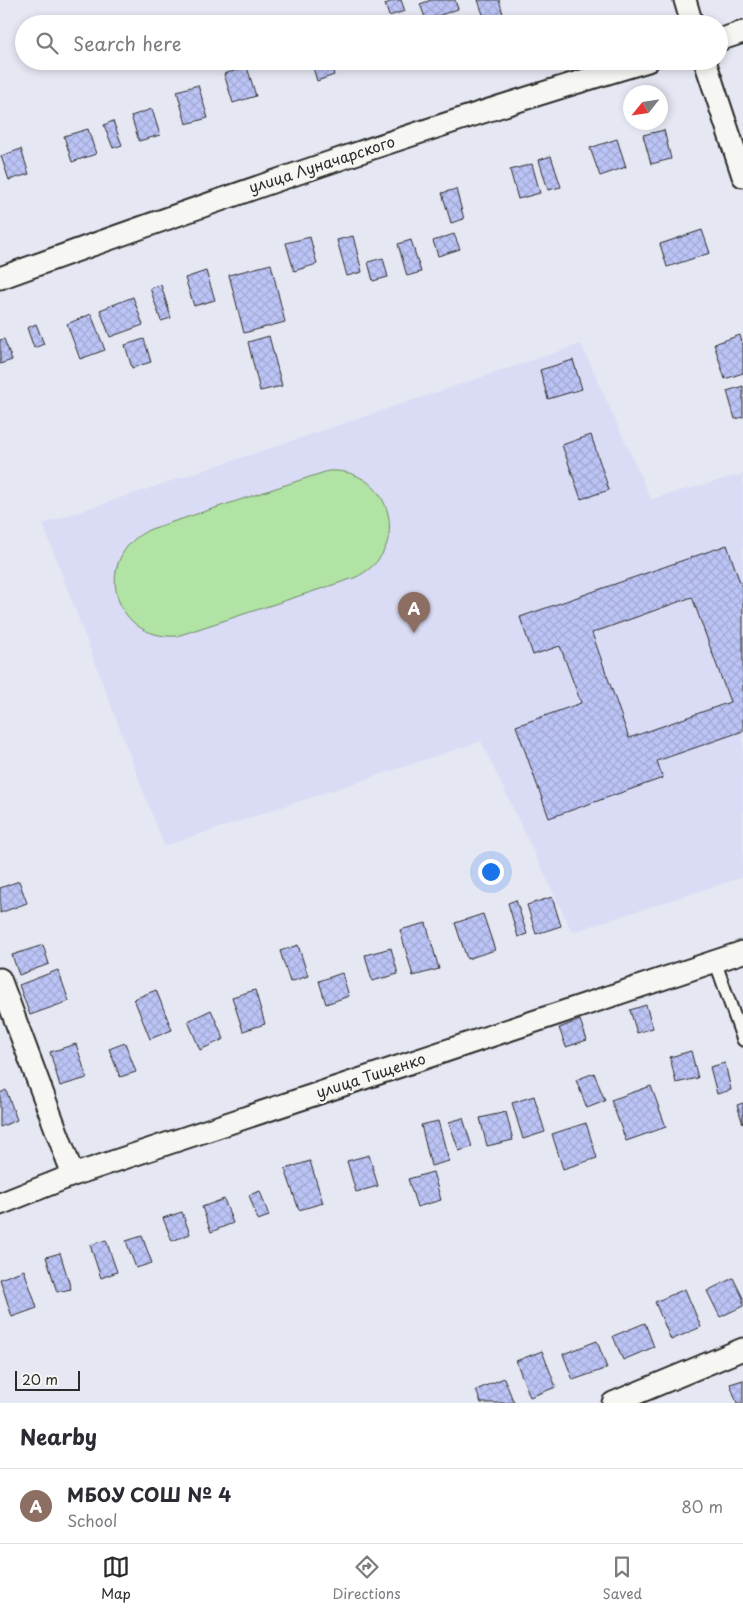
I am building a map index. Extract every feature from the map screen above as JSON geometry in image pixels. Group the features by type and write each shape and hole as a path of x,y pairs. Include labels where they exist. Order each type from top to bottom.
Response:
{"street":[{"path":"685,0 689,15"},
{"path":"728,37 743,32"},
{"name":"улица Луначарского","path":"0,278 201,205 535,95 618,70"},
{"path":"708,70 743,176"},
{"name":"улица Тищенко","path":"0,1204 73,1175 743,952"},
{"path":"0,979 73,1175"},
{"path":"613,1403 743,1349"}],"lane":[{"path":"715,961 743,1040"}],"shaded area":[{"path":"581,344 651,499 743,474 743,877 572,932 481,741 164,846 43,524"}],"green space":[{"path":"328,471 350,473 368,482 381,496 388,513 389,532 384,550 373,566 354,578 177,636 154,634 137,625 124,611 117,594 115,576 120,557 132,541 151,529"}],"building":[{"path":"401,0 405,11 389,15 385,4"},
{"path":"431,0 455,0 458,9 441,15 424,15 420,4"},
{"path":"478,0 499,0 503,15 483,15"},
{"path":"237,70 248,70 256,96 233,103 224,74"},
{"path":"314,70 333,70 334,75 317,81"},
{"path":"198,85 208,118 186,124 177,91"},
{"path":"152,109 160,135 139,141 131,116"},
{"path":"113,121 122,145 113,148 104,125"},
{"path":"88,129 96,154 72,162 64,136"},
{"path":"664,130 671,159 651,164 643,135"},
{"path":"617,139 626,167 600,176 590,148"},
{"path":"21,149 29,174 9,180 1,156"},
{"path":"551,156 561,187 548,190 539,160"},
{"path":"532,164 540,193 518,199 510,170"},
{"path":"456,189 464,219 451,223 442,193"},
{"path":"702,230 710,253 667,267 660,244"},
{"path":"454,234 460,249 438,256 433,241"},
{"path":"353,236 362,272 347,276 337,240"},
{"path":"310,237 317,264 294,271 286,243"},
{"path":"411,240 421,272 407,276 398,244"},
{"path":"383,258 388,277 373,281 368,262"},
{"path":"271,264 285,322 244,333 229,275"},
{"path":"206,271 215,300 194,306 185,278"},
{"path":"161,285 171,318 161,321 150,288"},
{"path":"133,297 143,325 110,337 100,310"},
{"path":"91,314 105,350 80,359 67,324"},
{"path":"36,324 44,344 34,348 27,328"},
{"path":"740,335 743,346 743,373 725,379 714,344"},
{"path":"269,336 282,386 260,391 248,342"},
{"path":"4,339 12,360 0,364 0,340"},
{"path":"144,339 151,362 132,368 125,345"},
{"path":"573,360 582,389 548,399 540,370"},
{"path":"743,386 743,417 735,419 727,391"},
{"path":"591,435 609,490 581,499 562,445"},
{"path":"727,545 743,591 743,731 657,761 663,778 549,818 516,726 581,703 560,646 533,655 520,617","holes":["692,597 730,702 629,738 592,633"]},
{"path":"19,881 27,903 0,913 0,888"},
{"path":"552,897 561,926 536,934 527,905"},
{"path":"516,900 527,934 518,937 508,903"},
{"path":"483,914 495,950 467,959 455,923"},
{"path":"426,923 439,969 413,976 400,930"},
{"path":"43,945 49,964 19,975 12,955"},
{"path":"298,945 308,976 290,982 280,951"},
{"path":"391,948 398,974 372,981 365,955"},
{"path":"58,970 69,1001 30,1015 19,985"},
{"path":"342,973 349,996 326,1004 319,981"},
{"path":"156,990 172,1030 150,1039 134,999"},
{"path":"255,990 265,1024 243,1031 232,997"},
{"path":"646,1005 653,1028 637,1033 630,1010"},
{"path":"211,1010 224,1039 200,1050 188,1021"},
{"path":"580,1020 587,1040 566,1047 559,1028"},
{"path":"125,1043 136,1072 120,1077 109,1049"},
{"path":"76,1044 87,1078 60,1086 50,1052"},
{"path":"691,1051 698,1078 676,1083 670,1057"},
{"path":"725,1063 731,1090 717,1094 710,1067"},
{"path":"594,1073 605,1101 587,1108 576,1080"},
{"path":"651,1086 666,1127 626,1141 611,1100"},
{"path":"6,1090 17,1120 0,1127 0,1093"},
{"path":"534,1096 545,1132 523,1139 512,1103"},
{"path":"743,1103 743,1124 737,1105"},
{"path":"506,1112 513,1140 487,1146 480,1118"},
{"path":"463,1118 472,1147 459,1151 449,1122"},
{"path":"438,1121 449,1161 431,1166 421,1125"},
{"path":"586,1123 597,1158 563,1169 552,1134"},
{"path":"369,1155 378,1186 356,1192 347,1161"},
{"path":"310,1161 323,1203 299,1210 285,1169"},
{"path":"433,1172 441,1200 417,1207 408,1179"},
{"path":"260,1191 269,1216 258,1220 249,1195"},
{"path":"224,1199 233,1223 211,1232 202,1207"},
{"path":"182,1212 190,1234 172,1241 163,1218"},
{"path":"142,1236 152,1263 136,1268 126,1241"},
{"path":"106,1240 117,1272 101,1278 90,1245"},
{"path":"60,1253 71,1289 57,1292 46,1257"},
{"path":"24,1270 37,1308 12,1317 0,1279"},
{"path":"733,1278 743,1298 743,1306 720,1317 707,1291"},
{"path":"685,1289 701,1327 671,1340 655,1302"},
{"path":"645,1323 654,1347 623,1360 613,1336"},
{"path":"597,1341 607,1368 573,1380 563,1354"},
{"path":"542,1351 556,1387 530,1397 516,1361"},
{"path":"504,1378 514,1403 481,1403 476,1390"},
{"path":"743,1380 743,1403 737,1403 730,1384"}],"place":[{"name":"МБОУ СОШ № 4","path":"414,633"}]}
